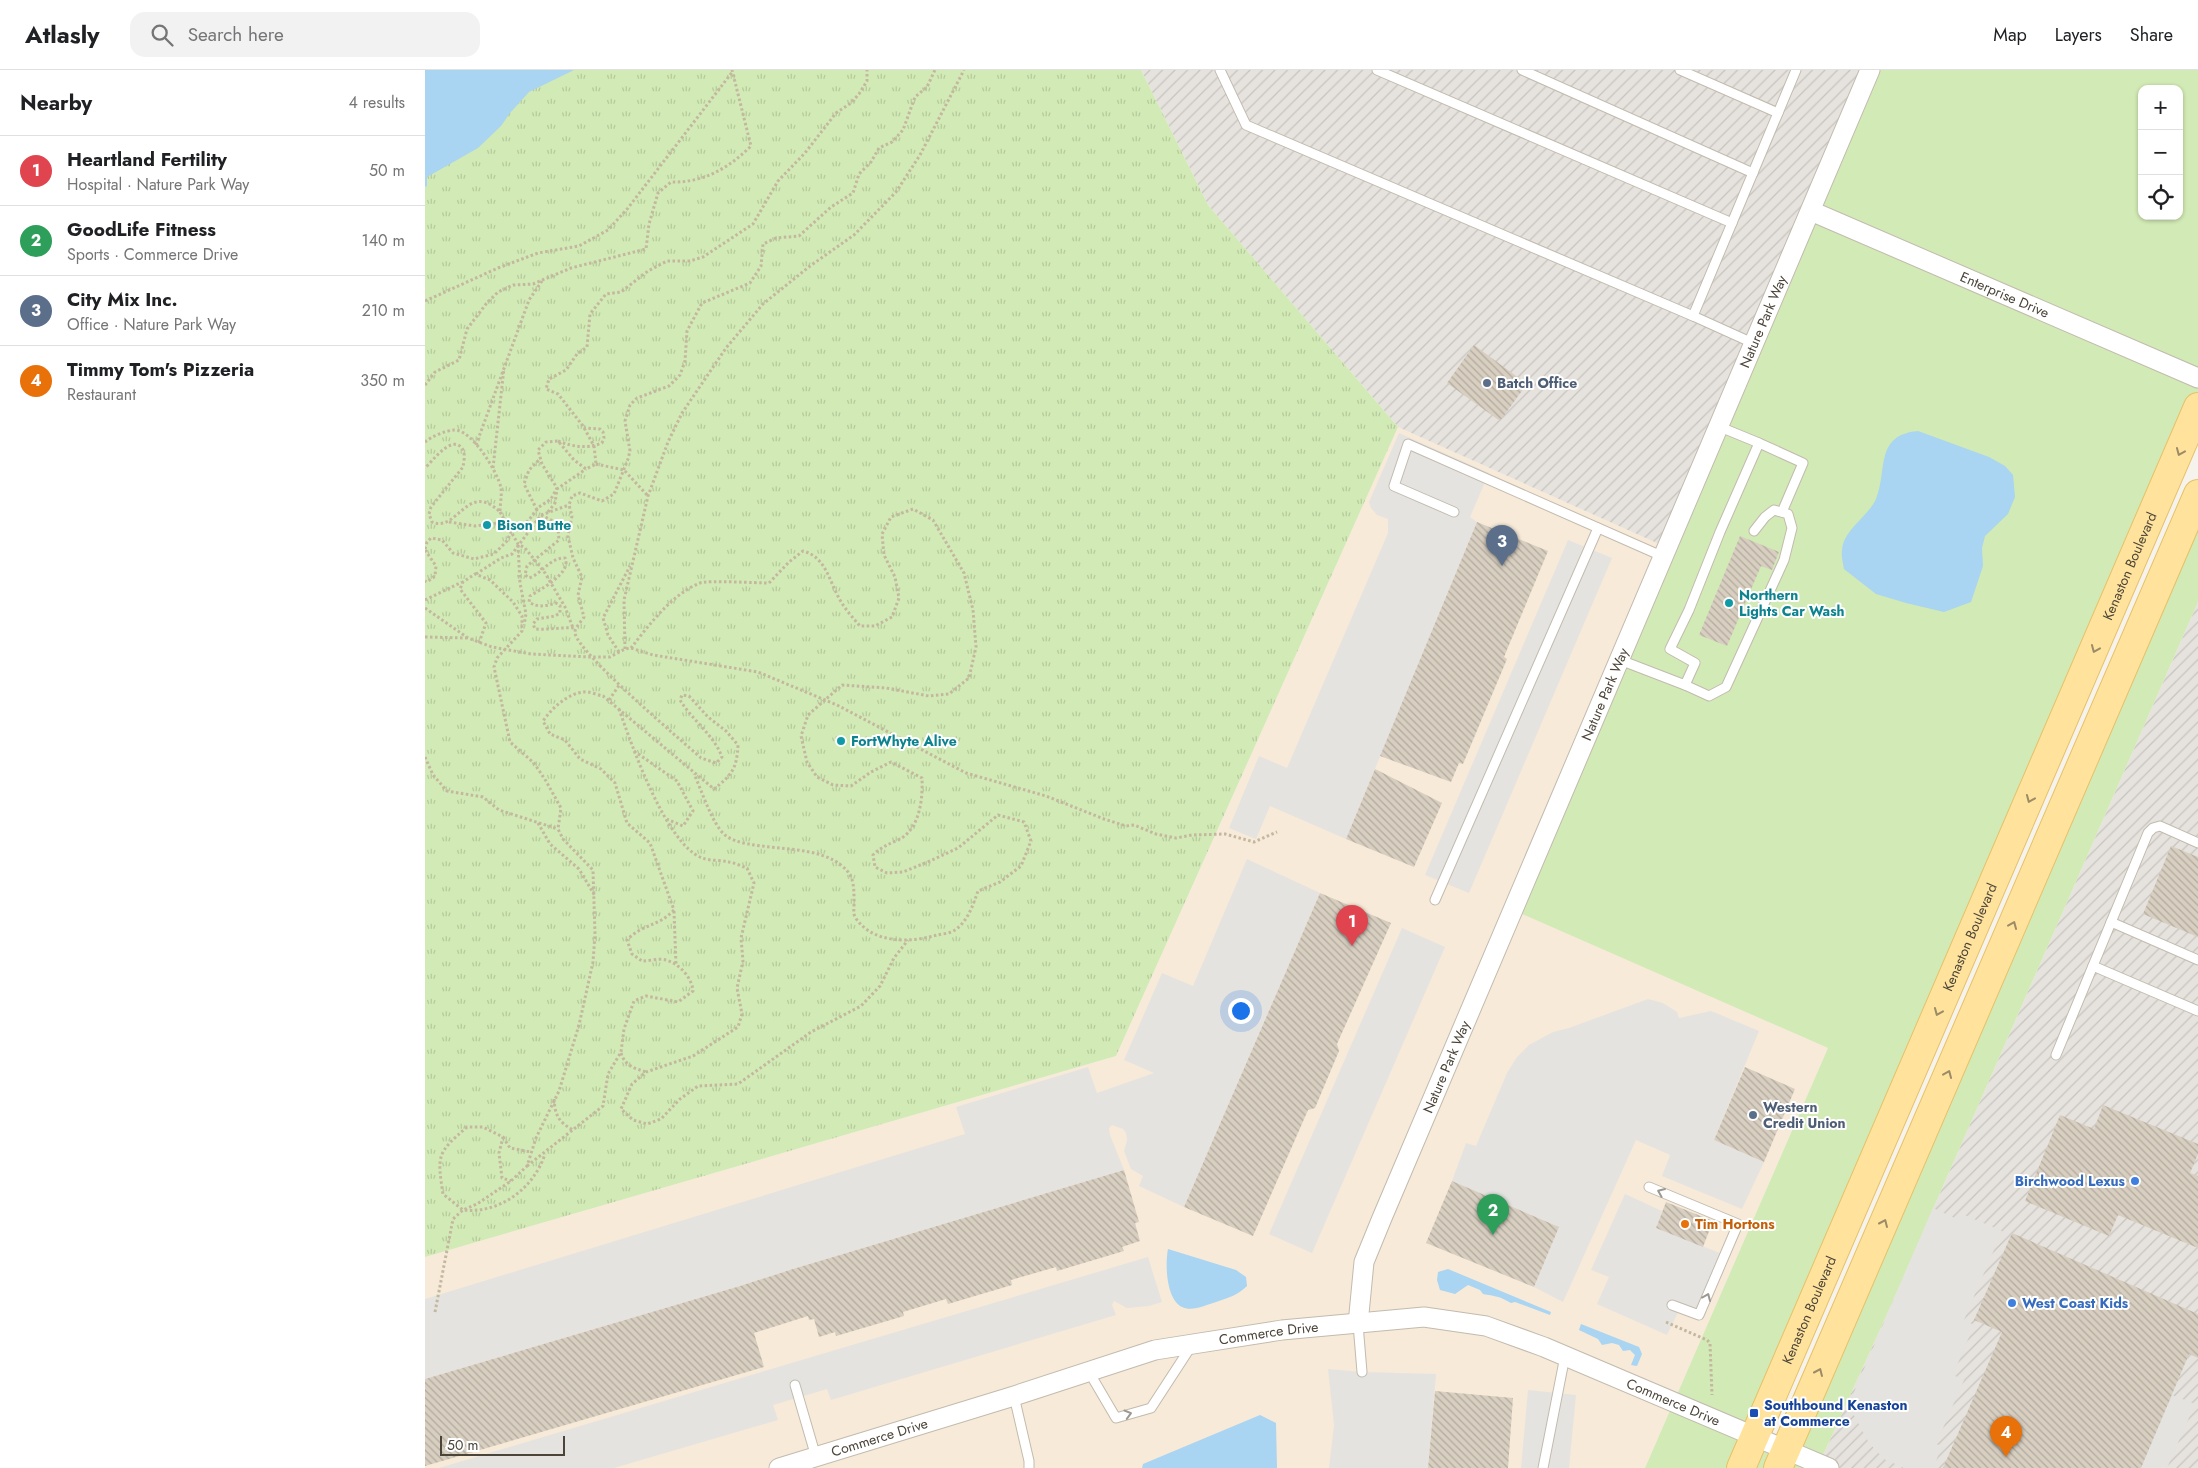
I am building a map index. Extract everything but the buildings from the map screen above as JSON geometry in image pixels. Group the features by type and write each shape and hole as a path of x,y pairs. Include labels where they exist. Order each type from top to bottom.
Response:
{"main road":[{"name":"Kenaston Boulevard","path":"1741,1468 2198,407"},
{"path":"1781,1459 2198,494"}],"street":[{"name":"Nature Park Way","path":"1358,1324 1364,1262 1870,70"},
{"name":"Enterprise Drive","path":"1811,211 2198,378"},
{"name":"Commerce Drive","path":"779,1468 1015,1396 1155,1350 1282,1330 1424,1317 1486,1326 1565,1356 1755,1436 1781,1459 1829,1468"}],"lane":[{"path":"1220,70 1246,125 1755,344"},
{"path":"1377,70 1733,223"},
{"path":"1522,70 1753,173"},
{"path":"1680,70 1778,113"},
{"path":"1693,316 1796,70"},
{"path":"1720,427 1803,463 1782,512"},
{"path":"1685,685 1695,663 1670,649 1689,610 1720,532 1759,443"},
{"path":"1454,512 1394,486 1408,444 1664,557"},
{"path":"1620,660 1709,696 1726,687 1784,560 1792,528 1788,514 1774,510 1765,516 1754,531"},
{"path":"1435,900 1599,528"},
{"path":"2056,1055 2148,833 2153,828 2160,826 2198,842"},
{"path":"2111,922 2198,960"},
{"path":"2093,966 2198,1011"},
{"path":"1649,1187 1738,1224 1699,1315 1672,1305"},
{"path":"1358,1324 1362,1372"},
{"path":"1089,1372 1116,1418 1151,1408 1193,1343"},
{"path":"1543,1468 1565,1356"},
{"path":"795,1385 815,1457"},
{"path":"1015,1396 1029,1468"}],"path":[{"path":"596,464 594,446 584,428 559,394 546,390 549,379 566,370 577,354 587,347 590,314 593,308 606,294 621,292 648,271 667,261 690,261 703,257 753,224 778,181 805,153 836,113 851,103 859,94 867,81 867,70"},
{"path":"541,515 553,521 558,528 559,540 536,561 527,566 525,575 529,578 537,575 549,563 558,558 565,558 567,562 565,568 551,584 530,596 529,602 535,606 556,604 560,606 560,613 555,616 537,618 533,624 535,629 574,628 584,616 578,595 582,577 573,558 568,536 572,516 569,505 572,496 580,492 601,501 614,494 630,451 625,421 630,405 637,398 669,386 680,375 685,361 687,331 702,303 750,283 761,266 763,244 776,238 799,236 831,207 853,194 859,174 871,162 879,148 893,142 903,130 915,96 927,87 935,70"},
{"path":"625,649 624,600 647,496 668,442 682,413 726,348 763,304 854,235 896,192 919,155 964,70"},
{"path":"425,385 435,372 459,360 467,329 485,304 497,292 513,285 533,284 571,268 590,265 622,254 645,250 649,224 658,193 671,182 685,182 711,175 735,162 751,146 733,71"},
{"path":"425,301 498,268 538,253 579,246 607,230 628,208 733,71"},
{"path":"476,445 505,361 529,300 543,280"},
{"path":"493,469 505,361"},
{"path":"548,512 555,503 557,489 542,464 538,450 546,442 558,441 574,447 594,446 602,443 604,438 603,432 600,429 584,428"},
{"path":"425,442 432,436 455,430 468,436 493,469 501,490 500,512"},
{"path":"558,441 574,460 587,469"},
{"path":"425,468 448,446 454,444 462,449 463,467 431,507 429,514 432,522"},
{"path":"537,510 524,484 529,470 540,458"},
{"path":"425,581 427,582 435,576 436,566 425,550 427,542 431,538 441,540 453,553 474,558 494,554 507,541 511,532 551,499 557,489 596,464 624,470 647,496"},
{"path":"425,520 443,524 449,522 465,506 478,502 491,503 500,512 518,544 519,583 526,614 522,631 497,658 494,668 510,742 534,763 561,808 559,829 563,839 593,870 595,896 593,962 579,1025 554,1099 536,1138 527,1166"},
{"path":"425,600 463,582 501,558 512,554 541,515 569,505"},
{"path":"631,648 651,622 673,600 701,583 769,583 789,562 803,551 813,554 823,564 840,602 860,626 875,626 892,617 899,598 895,577 884,555 882,534 891,516 913,509 933,520 963,573 973,610 976,647 969,678 949,694 929,696 886,688 842,685 807,715 801,736 807,762 817,777 833,785 851,786 871,772 891,762 922,778 923,796 915,824 902,838 881,847 873,855 875,867 887,873 903,872 958,848 998,815 1024,822 1031,840 1021,866 1001,882 978,891 968,917 955,930 923,939 908,940 876,936 865,929 853,915 854,888 847,869 826,856 793,848 738,841 725,835 715,821 694,774"},
{"path":"531,517 533,525"},
{"path":"449,522 475,526 506,522"},
{"path":"518,544 525,548 542,570 565,607 575,634 591,657 620,684 701,758 716,763 722,757 718,747 686,711 680,700 682,695 689,696 738,745 738,764 726,780 713,789 603,696 584,692 570,696 550,711 543,721 550,734 565,740 580,759 601,769 615,783 627,823 650,843 674,910 676,965"},
{"path":"619,652 608,635 603,618 633,561"},
{"path":"475,574 490,580 513,602 522,616 522,631"},
{"path":"463,582 460,589 486,623 479,643"},
{"path":"425,608 468,638 479,643 531,654 610,657 631,648 653,655 757,672 825,700 933,754 966,773 1047,796 1126,826 1134,825 1156,834 1176,838 1192,835 1225,834 1254,842 1277,832"},
{"path":"425,636 468,638"},
{"path":"609,700 620,684"},
{"path":"619,709 634,751 665,819 684,846 703,858 731,862 747,868 754,883 741,938 743,961 737,988 742,1014 738,1027 693,1056 646,1072 632,1084 621,1110 633,1120 647,1124 661,1119 680,1099 698,1086 738,1084 811,1032 861,1006 880,986 895,958 908,940"},
{"path":"634,751 677,782 693,811 683,826 665,819"},
{"path":"425,757 433,775 447,791 483,797 499,810 559,829"},
{"path":"537,822 550,844 579,870 595,896"},
{"path":"646,1072 630,1067 623,1061 621,1052 624,1029 634,1001 646,996 678,1002 693,991 692,981 676,965 665,960 642,961 632,954 627,940 635,931 664,920 674,910"},
{"path":"435,1312 453,1219 463,1210 477,1204 511,1181 527,1166 603,1106 607,1074 621,1052"},
{"path":"554,1099 555,1113 561,1123 573,1130"},
{"path":"531,1152 510,1148 503,1137 483,1128 467,1127 445,1146 439,1166 443,1194 463,1210 478,1212 518,1195 541,1167 545,1152"},
{"path":"503,1137 499,1153 502,1178 511,1181"},
{"path":"1666,1322 1710,1343 1712,1395"}],"shaded area":[{"path":"1141,70 1859,70 1868,74 1668,548 1398,427 1208,205"},
{"path":"1398,427 1668,548 1513,909 1828,1048 1645,1468 425,1468 425,1257 1116,1056"},
{"path":"1399,433 1489,473 1470,517 1477,522 1346,839 1270,806 1256,839 1229,828 1259,756 1287,768 1388,533 1388,519 1377,515 1369,502"},
{"path":"1568,540 1612,558 1469,893 1425,875"},
{"path":"2198,602 2198,1468 1829,1468 1819,1464 1888,1312"},
{"path":"1247,859 1320,893 1184,1207 1139,1186 1143,1176 1131,1169 1124,1151 1127,1140 1126,1133 1123,1129 1112,1125 1109,1128 1110,1135 1124,1170 425,1379 425,1299 965,1134 956,1107 1088,1067 1097,1093 1154,1073 1124,1060 1162,973 1193,986"},
{"path":"1402,928 1445,947 1312,1253 1269,1234"},
{"path":"1648,999 1663,1003 1677,1012 1679,1018 1711,1011 1759,1031 1714,1140 1764,1162 1742,1209 1662,1176 1670,1155 1636,1140 1563,1302 1534,1287 1559,1227 1452,1181 1466,1143 1476,1146 1507,1073 1517,1057 1529,1045 1553,1032"},
{"path":"1625,1194 1662,1211 1656,1228 1725,1255 1699,1315 1680,1308 1667,1335 1597,1304 1609,1277 1591,1270"},
{"path":"1933,1208 1957,1219 1960,1213 2002,1231 1964,1320 1974,1325 1953,1375 1964,1380 1936,1444 1942,1446 1933,1468 1904,1468 1884,1459 1869,1443 1851,1410 1852,1397"},
{"path":"1148,1257 1162,1302 1149,1306 1127,1308 1114,1301 1112,1305 1116,1315 831,1400 827,1389 773,1405 778,1420 614,1468 439,1468"},
{"path":"1328,1369 1436,1374 1428,1468 1329,1468 1334,1425"},
{"path":"1528,1390 1576,1395 1569,1468 1521,1468"},
{"path":"2172,1395 2195,1404 2167,1468 2141,1468"}],"green space":[{"name":"FortWhyte Alive","path":"425,70 1141,70 1208,205 1398,427 1116,1056 425,1257"},
{"path":"1870,70 2198,70 2198,407 1755,1436 1785,1449 2198,512 2198,602 1888,1312 1819,1464 1820,1468 1645,1468 1828,1048 1513,910"}],"water":[{"path":"425,70 574,70 529,92 501,126 478,148 427,177 427,186 425,187"},
{"path":"1918,431 1989,457 2005,466 2013,475 2015,497 2008,514 1985,536 1982,548 1983,566 1971,602 1944,612 1876,594 1844,569 1842,560 1842,550 1847,536 1876,499 1885,456 1889,447 1895,439 1904,434"},
{"path":"1168,1249 1236,1270 1246,1277 1247,1286 1233,1296 1203,1306 1190,1309 1182,1307 1173,1297 1168,1281"},
{"path":"1448,1269 1551,1312 1550,1315 1515,1302 1511,1303 1483,1294 1480,1290 1468,1285 1455,1294 1440,1290 1437,1280 1438,1272"},
{"path":"1581,1324 1639,1347 1642,1354 1637,1366 1631,1365 1635,1355 1630,1350 1623,1351 1619,1345 1612,1343 1602,1345 1598,1339 1579,1330"},
{"path":"1260,1415 1276,1423 1277,1468 1142,1468 1143,1464"}],"place":[{"name":"Batch Office","path":"1487,383"},
{"name":"Bison Butte","path":"487,525"},
{"name":"City Mix Inc.","path":"1502,566"},
{"name":"Northern Lights Car Wash","path":"1729,603"},
{"name":"FortWhyte Alive","path":"841,741"},
{"name":"Heartland Fertility","path":"1352,946"},
{"name":"Western Credit Union","path":"1753,1115"},
{"name":"Birchwood Lexus","path":"2135,1181"},
{"name":"Tim Hortons","path":"1685,1224"},
{"name":"GoodLife Fitness","path":"1493,1235"},
{"name":"West Coast Kids","path":"2012,1303"},
{"name":"Southbound Kenaston at Commerce","path":"1754,1413"},
{"name":"Timmy Tom's Pizzeria","path":"2006,1457"}]}
